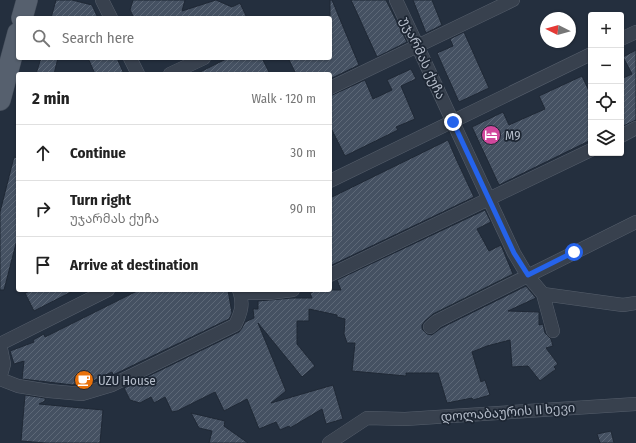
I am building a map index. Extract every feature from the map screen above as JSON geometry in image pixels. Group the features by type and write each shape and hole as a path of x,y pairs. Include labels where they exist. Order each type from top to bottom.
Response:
{"main road":[{"path":"23,16 27,0"},
{"path":"0,100 4,71 16,38"}],"street":[{"path":"102,0 110,16"},
{"name":"უჯარმას ქუჩა","path":"396,0 514,253 528,275 543,294 553,331"},
{"path":"332,87 514,0"},
{"path":"624,38 636,32"},
{"path":"332,180 588,55"},
{"path":"131,60 137,72"},
{"path":"174,72 200,60"},
{"path":"624,134 636,128"},
{"path":"332,274 588,151"},
{"path":"430,327 437,321 636,222"},
{"path":"104,292 0,344 4,364 0,379 18,386 82,394 112,385 234,325 240,315 242,306 240,292"},
{"path":"254,292 277,292"},
{"path":"543,294 623,305 636,304"},
{"name":"დოლაბაურის II ხევი","path":"329,443 367,418 406,419 636,404"}],"building":[{"path":"56,0 72,0 92,5 97,16 52,16"},
{"path":"133,0 185,0 182,11 216,0 232,7 240,3 246,16 133,16 130,10"},
{"path":"330,0 332,0 359,65 332,78 332,72 295,72 289,60 332,60 332,16 330,16"},
{"path":"351,0 386,0 407,42 377,57"},
{"path":"413,0 432,0 442,25 426,33"},
{"path":"464,32 489,88 459,102 437,53 453,46 450,39"},
{"path":"636,50 636,120 624,126 624,78 632,74 624,56"},
{"path":"40,60 58,60 54,72 37,72"},
{"path":"89,60 118,60 123,72 94,72"},
{"path":"224,60 263,60 269,72 200,72"},
{"path":"411,69 416,79 401,86 415,119 396,127 398,130 345,156 332,130 332,95 365,80 373,99 392,90 387,80"},
{"path":"582,76 588,89 588,141 499,185 472,127 503,112 509,125 545,109 539,96"},
{"path":"448,140 474,197 332,265 332,197"},
{"path":"14,157 16,158 16,244 4,290 0,290 0,212"},
{"path":"485,210 491,222 477,229 489,251 501,245 513,274 433,314 422,325 422,329 427,334 432,335 441,328 526,286 536,298 508,311 539,312 539,325 543,324 545,333 551,339 553,346 546,348 558,364 554,367 556,369 540,381 528,366 512,367 510,340 487,346 472,352 481,382 485,380 490,395 473,400 472,398 447,403 438,373 406,373 406,376 352,371 355,343 347,343 344,334 345,319 337,317 337,315 309,309 309,321 297,321 297,344 315,366 302,377 258,323 286,391 271,403 333,385 343,419 326,424 322,409 290,428 289,426 280,430 276,422 259,429 247,399 224,411 215,392 177,411 172,412 165,397 154,403 151,397 140,403 130,400 124,388 239,332 245,322 254,318 253,309 258,309 258,301 312,298 310,293 312,292 332,292 332,290 341,290 337,280"},
{"path":"27,292 71,292 34,311 25,293"},
{"path":"135,292 228,292 232,313 229,319 113,375 112,372 89,383 82,384 81,382 73,385 22,379 24,361 14,364 10,351 34,342 33,340 44,334 45,337"},
{"path":"25,395 45,398 45,401 39,404 103,410 100,443 46,443 21,441"},
{"path":"191,413 225,421 224,426 248,443 209,443 212,431 199,428"},
{"path":"611,431 614,443 600,443 597,434"}],"place":[{"name":"M9","path":"491,135"},
{"name":"UZU House","path":"84,380"}],"route":[{"path":"453,122 514,253 528,275 574,252"}]}
